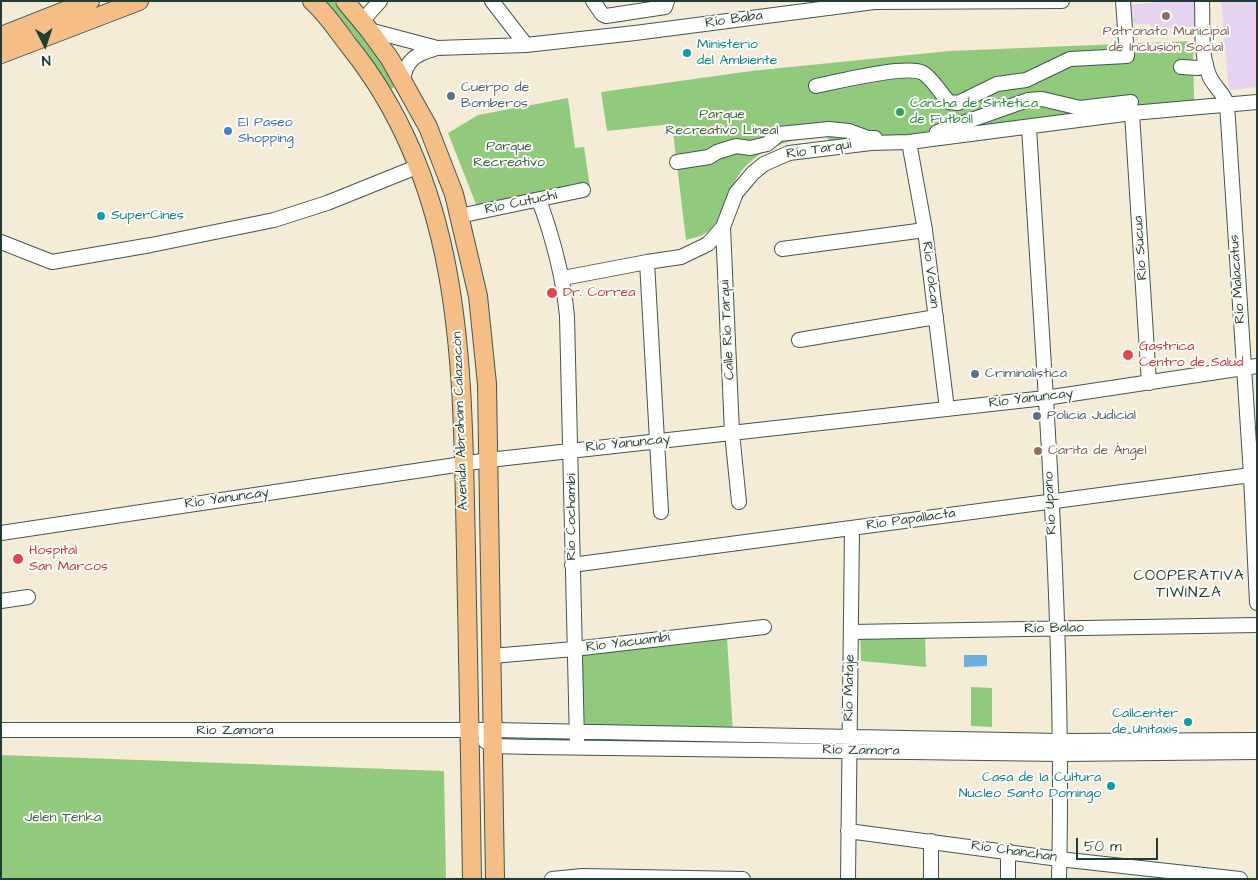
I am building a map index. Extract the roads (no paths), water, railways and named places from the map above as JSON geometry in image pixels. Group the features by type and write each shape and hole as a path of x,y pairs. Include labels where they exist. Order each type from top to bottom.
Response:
{"main road":[{"path":"2,34 90,1"},
{"path":"1,54 139,1"},
{"name":"Avenida Abraham Calazacón","path":"312,1 358,57 387,101 419,166 438,227 452,291 459,344 464,464 472,879"},
{"name":"Avenida Abraham Calazacón","path":"345,1 366,25 405,84 437,146 459,216 482,324 487,384 489,460 495,879"},
{"path":"387,101 405,84"}],"street":[{"path":"366,25 380,1"},
{"path":"492,1 526,45"},
{"path":"593,1 602,14 606,16 665,7 667,1"},
{"name":"Río Baba","path":"405,84 405,70 414,56 437,48 526,45 635,33 874,1 1062,1"},
{"path":"816,86 869,75 912,71 923,73 949,102 958,103 997,84 1026,80 1070,59 1127,56 1123,1"},
{"path":"1202,1 1206,64 1213,84 1225,98 1227,104"},
{"name":"Río Baba","path":"366,25 437,48"},
{"path":"1181,67 1198,68 1206,64"},
{"path":"677,162 710,157 717,152 736,146 750,148 767,144 779,134 829,129 848,131 868,138 942,132 1010,104 1028,100 1042,99 1080,108 1132,108"},
{"name":"Río Tarqui","path":"563,278 690,253 708,244 723,226 736,193 753,173 776,158 789,153 862,144 909,142 1029,127 1132,108 1257,102"},
{"name":"Río Malacatus","path":"1227,104 1250,367 1251,475 1257,603"},
{"name":"Río Sucua","path":"1132,108 1149,383"},
{"name":"Río Upano","path":"1029,127 1052,501 1061,748 1059,879"},
{"name":"Río Volcan","path":"909,142 925,230 947,409"},
{"path":"1,242 52,262 151,244 274,220 327,202 419,166"},
{"name":"Río Cutuchi","path":"459,216 583,190"},
{"name":"Río Cochambi","path":"539,200 554,242 563,278 570,357 572,565 577,748"},
{"name":"Calle Río Tarqui","path":"723,226 732,433 740,502"},
{"path":"782,249 925,230"},
{"path":"647,262 661,512"},
{"path":"799,340 936,317"},
{"name":"Río Yanuncay","path":"1,532 489,460 1045,398 1250,367"},
{"name":"Río Papallacta","path":"572,565 1251,475"},
{"name":"Río Mataje","path":"848,879 852,528"},
{"path":"1,601 28,596"},
{"name":"Río Balao","path":"851,632 1257,625"},
{"name":"Río Yacuambi","path":"492,656 574,649 764,627"},
{"name":"Río Zamora","path":"1,730 469,732 493,738 577,748 850,744"},
{"name":"Río Zamora","path":"493,738 576,733 850,744 1257,752"},
{"name":"Río Zamora","path":"1061,748 1257,740"},
{"name":"Río Chanchan","path":"848,831 1059,859 1240,879"},
{"path":"930,841 931,879"},
{"path":"1008,851 1008,879"},
{"path":"552,879 622,876 743,879"}],"water":[{"path":"964,655 987,655 987,666 964,667"}],"place":[{"name":"Patronato Municipal de Inclusión Social","path":"1166,16"},
{"name":"Ministerio del Ambiente","path":"687,53"},
{"name":"Cuerpo de Bomberos","path":"451,96"},
{"name":"Cancha de Sintetica de Futboll","path":"900,112"},
{"name":"El Paseo Shopping","path":"228,131"},
{"name":"SuperCines","path":"101,216"},
{"name":"Dr. Correa","path":"552,293"},
{"name":"Gastrica Centro de Salud","path":"1128,355"},
{"name":"Criminalistica","path":"975,374"},
{"name":"Policia Judicial","path":"1037,416"},
{"name":"Carita de Ángel","path":"1038,451"},
{"name":"Hospital San Marcos","path":"18,559"},
{"name":"Callcenter de Unitaxis","path":"1188,722"},
{"name":"Casa de la Cultura Nucleo Santo Domingo","path":"1111,786"}],"district":[{"name":"COOPERATIVA TIWINZA","path":"1189,586"}],"park label":[{"name":"Parque Recreativo Lineal","path":"722,124"},
{"name":"Parque Recreativo","path":"509,156"},
{"name":"Jelen Tenka","path":"63,818"}]}
